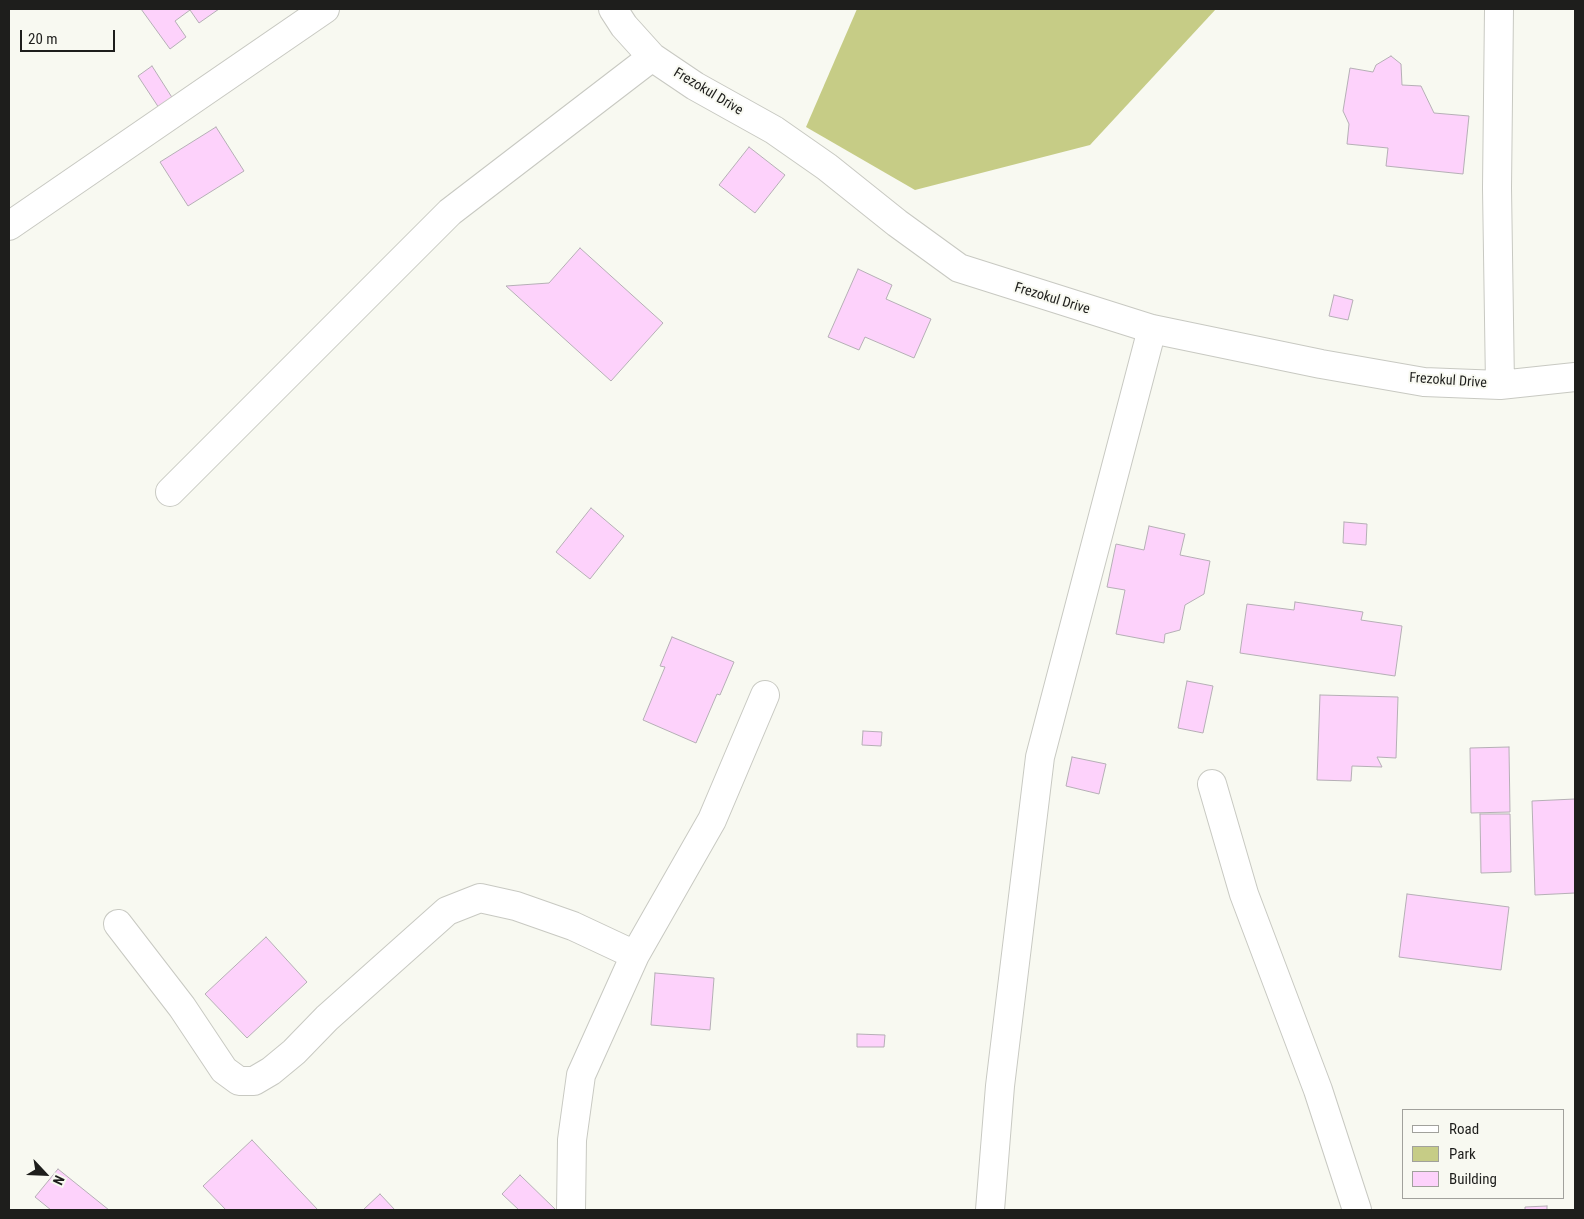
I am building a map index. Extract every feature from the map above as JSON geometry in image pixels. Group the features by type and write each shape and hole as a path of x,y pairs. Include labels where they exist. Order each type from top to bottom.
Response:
{"street":[{"path":"9,226 325,9"},
{"name":"Frezokul Drive","path":"614,9 624,26 652,57 695,86 774,130 827,167 897,223 959,268 1010,286 1152,329 1320,364 1424,382 1500,385 1575,377"},
{"path":"1499,9 1497,188 1500,385"},
{"path":"170,492 450,212 652,57"},
{"path":"990,1210 1000,1086 1040,757 1152,329"},
{"path":"571,1210 572,1140 581,1075 635,956 712,820 765,695"},
{"path":"1212,784 1244,894 1318,1090 1357,1210"},
{"path":"118,924 182,1007 224,1070 238,1081 254,1081 271,1071 447,911 480,898 516,906 574,926 635,956"}],"green space":[{"path":"857,9 1216,9 1090,145 915,190 806,127"}],"building":[{"path":"141,9 219,9 199,23 190,10 175,21 186,37 170,49"},
{"path":"1391,56 1401,64 1402,85 1421,86 1434,113 1469,116 1463,174 1386,166 1388,148 1347,144 1349,124 1343,111 1350,68 1373,72 1376,65"},
{"path":"152,66 173,99 159,108 138,76"},
{"path":"216,127 244,171 188,206 160,162"},
{"path":"749,147 785,175 755,213 719,185"},
{"path":"580,248 663,323 611,381 506,286 549,283"},
{"path":"858,269 892,285 886,299 931,319 914,358 865,337 859,350 828,337"},
{"path":"1334,295 1353,300 1348,320 1329,316"},
{"path":"591,508 624,536 590,579 556,552"},
{"path":"1344,522 1367,524 1366,545 1343,543"},
{"path":"1149,526 1185,534 1180,555 1210,561 1204,594 1185,605 1180,630 1165,634 1164,643 1116,634 1125,590 1107,587 1116,544 1144,550"},
{"path":"1295,602 1363,612 1361,620 1402,626 1395,676 1240,653 1247,604 1294,610"},
{"path":"672,637 734,662 720,695 717,694 696,743 643,720 665,667 660,666"},
{"path":"1187,681 1213,686 1203,733 1178,728"},
{"path":"1320,695 1398,697 1396,758 1377,757 1382,767 1352,766 1351,781 1317,780"},
{"path":"863,731 882,732 881,746 862,745"},
{"path":"1509,747 1510,812 1471,813 1470,748"},
{"path":"1072,757 1106,764 1099,794 1066,786"},
{"path":"1575,799 1575,893 1535,895 1532,801"},
{"path":"1480,814 1510,814 1511,872 1481,873"},
{"path":"1407,894 1509,907 1501,970 1399,957"},
{"path":"266,937 307,982 247,1038 205,994"},
{"path":"655,973 714,978 710,1030 651,1025"},
{"path":"857,1034 885,1035 884,1047 857,1047"},
{"path":"252,1140 318,1210 226,1210 203,1186"},
{"path":"58,1169 109,1210 51,1210 35,1197"},
{"path":"520,1175 556,1210 519,1210 502,1194"},
{"path":"380,1194 395,1210 363,1210"},
{"path":"1547,1206 1547,1210 1525,1210 1525,1207"}]}
